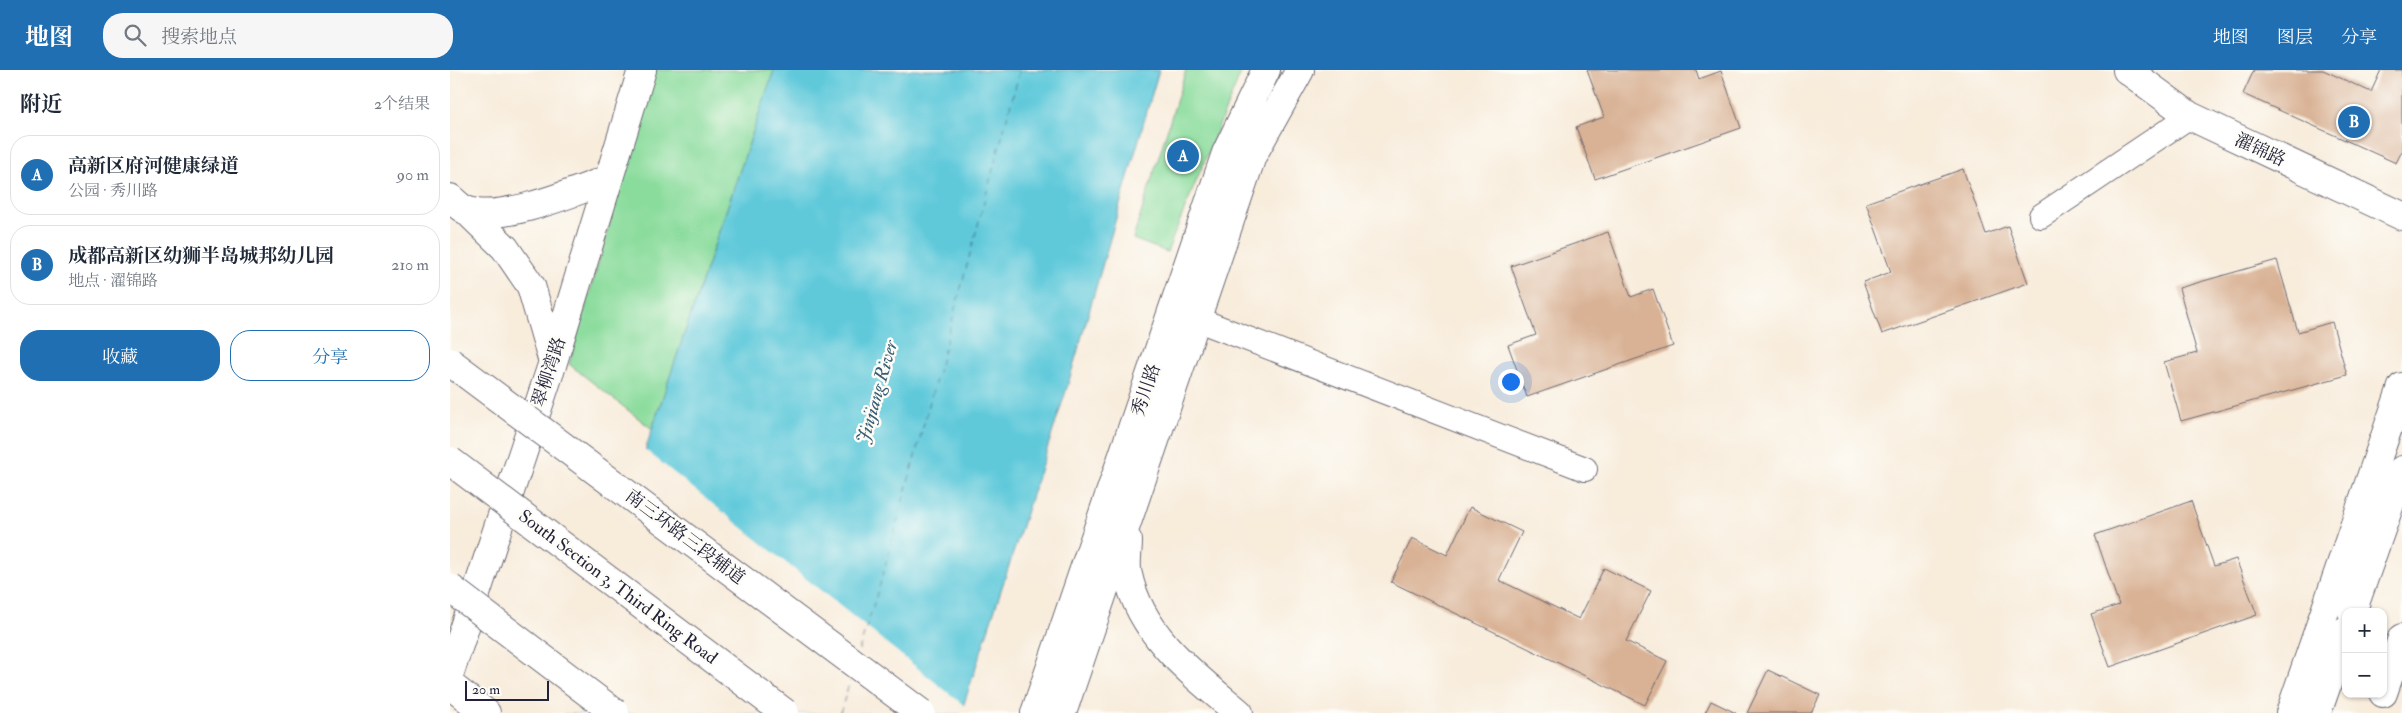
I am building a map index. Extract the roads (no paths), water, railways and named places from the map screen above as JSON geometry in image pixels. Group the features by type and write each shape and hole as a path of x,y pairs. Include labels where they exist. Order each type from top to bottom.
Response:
{"main road":[{"name":"翠柳湾路","path":"450,672 553,362 642,70"},
{"name":"秀川路","path":"1035,713 1226,153 1266,70"},
{"name":"秀川路","path":"1062,713 1252,156 1300,70"},
{"name":"濯锦路","path":"2127,70 2190,116 2402,216"},
{"path":"458,204 498,213 550,201 609,179"},
{"path":"458,204 505,248 531,286 553,362"},
{"name":"南三环路三段辅道","path":"450,362 921,713"},
{"path":"2290,713 2402,386"},
{"name":"South Section 3, Third Ring Road","path":"450,461 785,713"},
{"path":"2353,608 2402,470"},
{"path":"1130,514 1127,574 1140,613 1177,660 1239,713"},
{"path":"450,588 615,713"},
{"path":"2387,682 2402,638"},
{"path":"2316,713 2342,641"},
{"path":"450,685 486,713"},
{"path":"2376,713 2382,698"}],"street":[{"path":"2041,216 2190,116"},
{"path":"1196,318 1585,469"}],"water":[{"name":"Jinjiang River","path":"774,70 1159,70 1066,391 961,713 563,713 652,429"}],"place":[{"name":"成都高新区幼狮半岛城邦幼儿园","path":"2354,122"},
{"name":"高新区府河健康绿道","path":"1183,156"}]}
